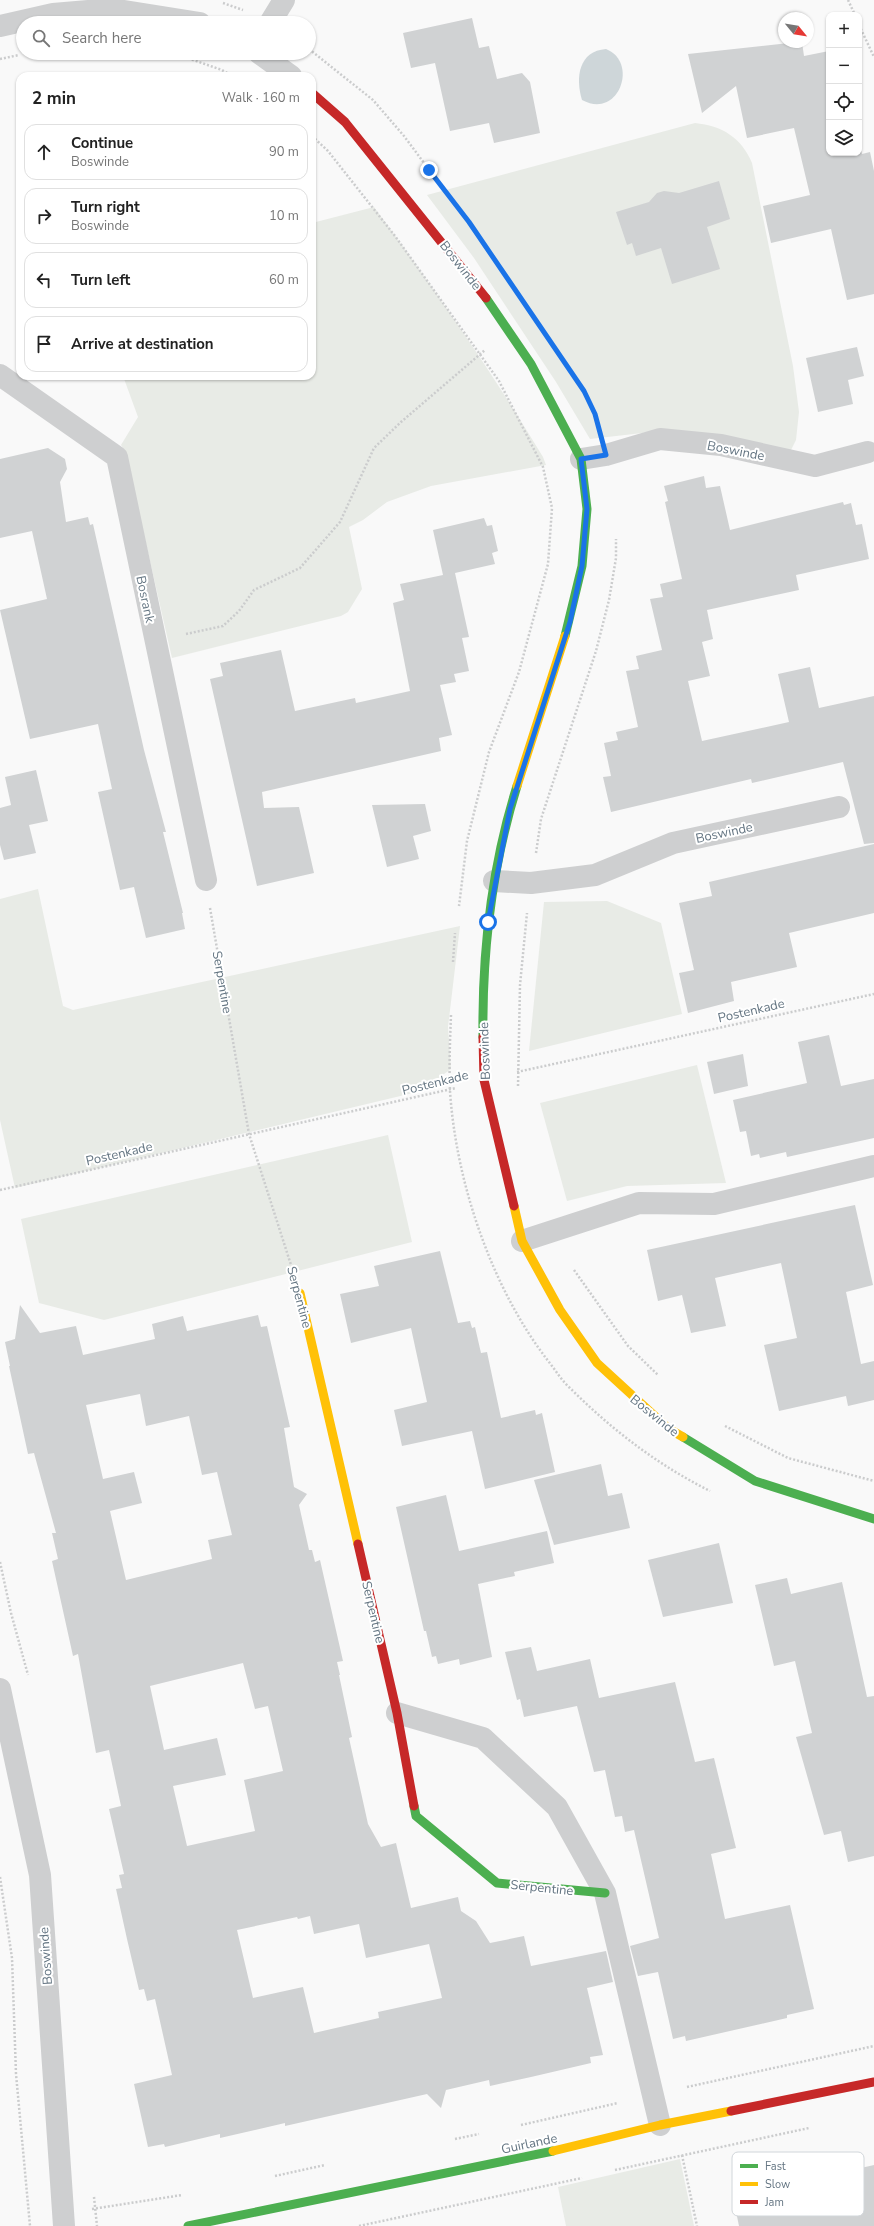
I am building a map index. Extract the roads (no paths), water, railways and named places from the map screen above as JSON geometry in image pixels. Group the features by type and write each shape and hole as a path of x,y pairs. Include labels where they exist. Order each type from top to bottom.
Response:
{"street":[{"path":"274,16 284,0"},
{"path":"44,16 111,9 156,16"},
{"path":"0,26 16,22"},
{"path":"269,60 286,72"},
{"name":"Boswinde","path":"316,96 346,122 476,284 531,364 581,459 587,509 582,566 570,622 510,809 494,881 488,922 483,998 484,1080 522,1241 560,1310 597,1363 669,1429 755,1481 874,1519"},
{"name":"Bosrank","path":"0,375 117,457 206,880"},
{"name":"Boswinde","path":"581,459 606,455 660,439 722,445 815,466 868,452"},
{"name":"Boswinde","path":"494,881 531,883 595,875 673,843 839,807"},
{"path":"522,1241 553,1232 639,1202 714,1204 874,1166"},
{"name":"Serpentine","path":"300,1293 397,1713 416,1816 497,1883 605,1893"},
{"name":"Boswinde","path":"0,1689 40,1875 63,2220"},
{"path":"397,1713 483,1738 557,1807 605,1893 660,2125"},
{"name":"Guirlande","path":"188,2226 593,2143 660,2125 874,2082"}]}
